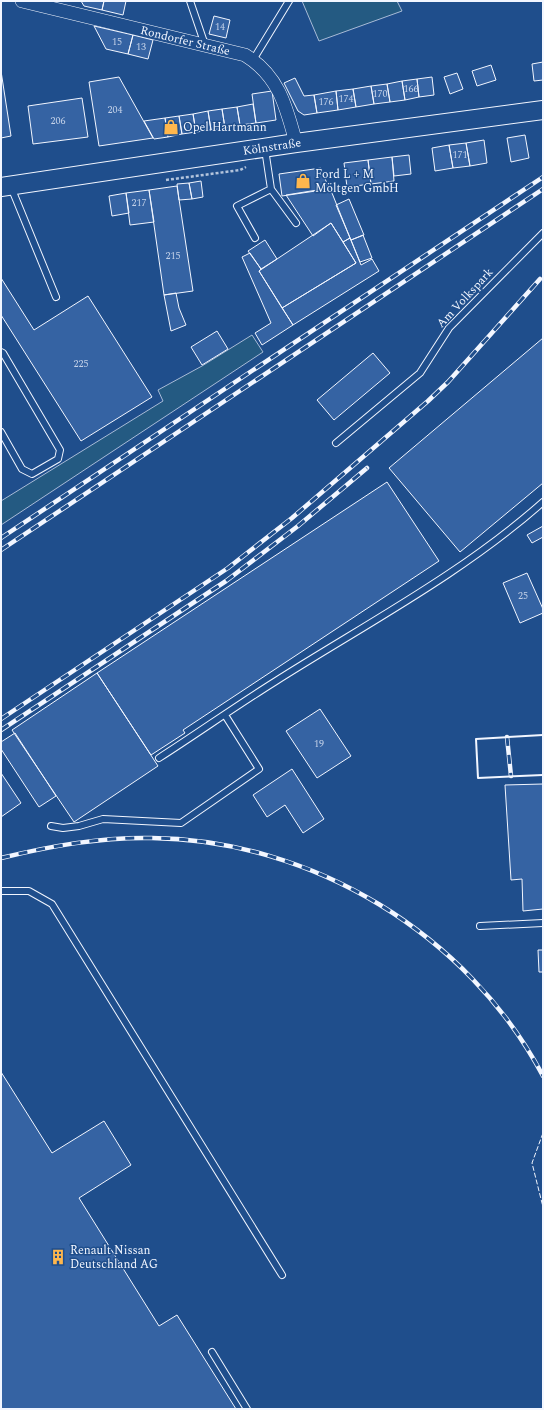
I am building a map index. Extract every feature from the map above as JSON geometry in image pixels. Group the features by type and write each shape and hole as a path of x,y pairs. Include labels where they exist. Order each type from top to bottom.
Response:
{"main road":[{"name":"Kölnstraße","path":"6,186 296,143 543,110"}],"street":[{"name":"Rondorfer Straße","path":"22,1 245,55 253,60 270,76 287,109 296,143"}],"lane":[{"path":"190,1 204,45"},
{"path":"253,60 289,1"},
{"path":"265,148 271,189 296,223"},
{"path":"6,186 56,297"},
{"path":"254,238 237,206 271,189"},
{"name":"Am Volkspark","path":"336,443 420,373 449,328 543,234"},
{"path":"1,352 4,353 60,450 58,459 32,474 22,469 1,432"},
{"path":"160,758 438,580 478,553 543,502"},
{"path":"51,826 63,828 79,826 103,819 182,823 259,769 225,715"},
{"path":"1,891 29,891 52,904 282,1275"},
{"path":"480,926 543,923"},
{"path":"212,1352 247,1409"}],"shaded area":[{"path":"302,1 397,1 402,11 319,41"},
{"path":"252,335 263,352 1,525 1,501 163,401 158,390 202,366"}],"building":[{"path":"81,1 104,1 102,10 84,6"},
{"path":"104,1 126,1 123,15 102,10"},
{"path":"214,16 230,20 226,38 209,34"},
{"path":"94,26 133,35 128,54 106,49"},
{"path":"133,35 153,40 148,59 128,54"},
{"path":"543,62 543,80 534,81 532,64"},
{"path":"491,65 496,80 477,86 472,71"},
{"path":"1,71 11,136 1,138"},
{"path":"457,73 463,89 450,94 444,77"},
{"path":"119,77 153,138 99,146 89,82"},
{"path":"432,77 434,95 419,97 417,79"},
{"path":"295,78 304,96 314,95 317,113 304,115 298,111 284,83"},
{"path":"417,79 419,97 405,100 402,81"},
{"path":"402,81 405,100 390,102 387,84"},
{"path":"387,84 390,102 374,104 371,86"},
{"path":"371,86 374,104 356,107 353,89"},
{"path":"353,89 356,107 338,110 336,91"},
{"path":"272,91 276,120 256,123 252,94"},
{"path":"336,91 338,110 317,113 314,95"},
{"path":"82,98 88,137 33,144 28,106"},
{"path":"253,104 256,123 240,125 237,107"},
{"path":"237,107 240,125 225,128 222,109"},
{"path":"222,109 225,128 211,130 208,111"},
{"path":"208,111 211,130 196,132 193,114"},
{"path":"193,114 196,132 182,134 179,116"},
{"path":"179,116 182,134 168,137 165,118"},
{"path":"165,118 168,137 154,139 144,121"},
{"path":"525,135 529,158 511,162 507,138"},
{"path":"484,140 487,163 470,166 466,143"},
{"path":"466,143 470,166 453,168 449,145"},
{"path":"449,145 453,168 435,171 432,148"},
{"path":"409,155 411,174 394,176 392,157"},
{"path":"392,157 394,181 371,184 368,160"},
{"path":"368,160 371,184 347,187 344,163"},
{"name":"Ford L + M Möltgen GmbH","path":"321,168 329,189 282,196 279,174"},
{"path":"201,181 203,197 192,199 189,183"},
{"path":"189,183 192,199 179,200 177,184"},
{"path":"177,186 193,291 164,295 149,190"},
{"path":"330,188 350,238 343,242 331,223 313,236 286,195"},
{"path":"149,190 154,222 130,225 126,193"},
{"path":"126,193 129,213 112,216 109,196"},
{"path":"349,199 364,235 351,240 336,205"},
{"path":"331,223 356,263 282,308 259,271"},
{"path":"363,235 372,258 360,262 351,240"},
{"path":"350,238 361,265 372,259 379,271 293,325 282,308 356,263 343,242"},
{"path":"265,240 277,259 261,269 248,251"},
{"path":"250,253 261,269 259,271 293,325 262,345 255,333 271,323 242,257"},
{"path":"1,278 34,330 88,296 152,397 81,441 1,315"},
{"path":"176,293 179,308 186,325 171,331 164,295"},
{"path":"217,331 228,349 202,365 191,347"},
{"path":"543,338 543,483 460,552 389,468"},
{"path":"373,353 390,373 334,420 317,400"},
{"path":"387,482 439,561 183,730 185,733 151,755 97,673"},
{"path":"543,526 543,537 532,543 527,535"},
{"path":"527,573 543,609 543,613 520,623 503,583"},
{"path":"97,673 158,766 74,822 12,730"},
{"path":"320,709 351,756 317,778 286,731"},
{"path":"15,733 56,796 39,807 1,749 1,742"},
{"path":"292,769 324,819 303,833 285,805 267,817 253,795"},
{"path":"1,773 21,803 1,817"},
{"path":"543,784 543,909 523,911 522,879 511,880 505,785"},
{"path":"538,950 543,950 543,972 539,972"},
{"name":"Renault Nissan Deutschland AG","path":"1,1072 52,1153 104,1121 131,1165 79,1198 159,1326 177,1315 236,1409 1,1409"}],"railway":[{"path":"1,538 543,177"},
{"path":"1,550 543,189"},
{"path":"1,719 228,568 292,518 448,382 540,279"},
{"path":"1,730 226,581 298,526 367,468"},
{"path":"507,737 511,776"},
{"path":"1,858 76,843 114,839 152,838 212,843 270,856 326,877 379,904 429,939 473,979 511,1025 543,1076"}],"fence":[{"path":"543,1133 532,1163 543,1207"}],"wall":[{"path":"543,735 476,739 478,778 543,775"}],"place":[{"name":"Opel Hartmann","path":"171,127"},
{"name":"Ford L + M Möltgen GmbH","path":"303,181"},
{"name":"Renault Nissan Deutschland AG","path":"58,1257"}]}
